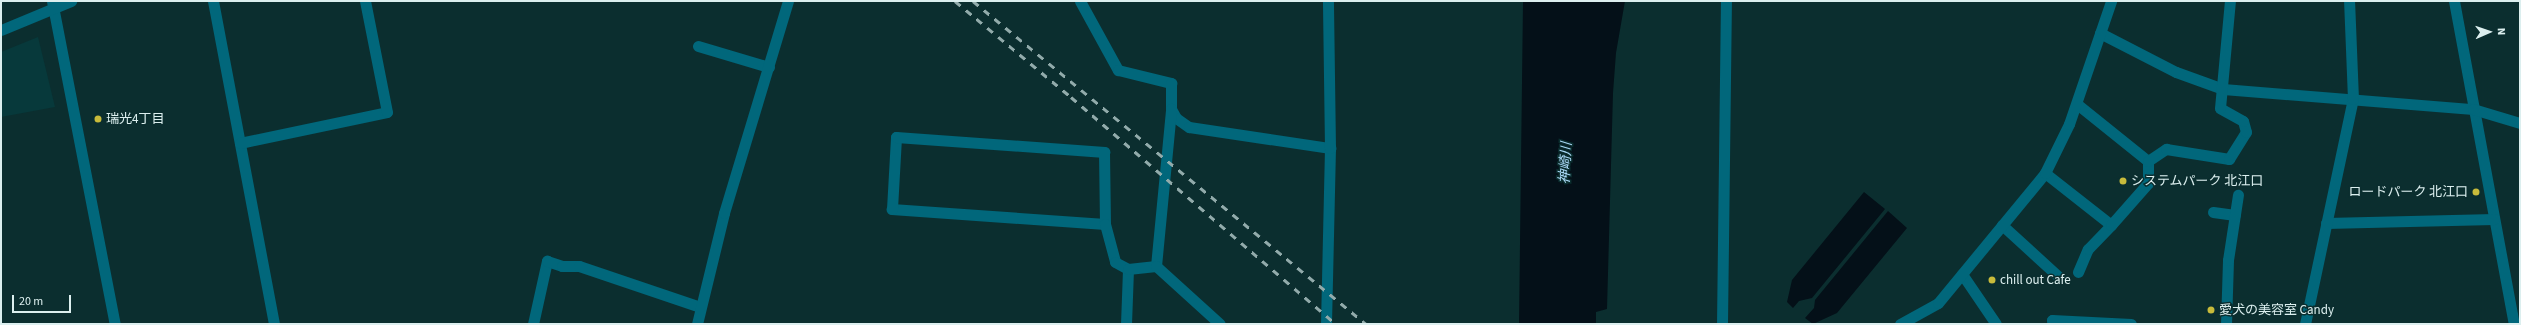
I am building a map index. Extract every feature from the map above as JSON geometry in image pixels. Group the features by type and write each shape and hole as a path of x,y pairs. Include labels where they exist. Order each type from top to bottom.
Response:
{"street":[{"path":"1,30 54,4 71,1"},
{"path":"213,1 274,324"},
{"path":"240,143 387,112 365,1"},
{"path":"697,324 724,213 769,67 786,1"},
{"path":"1080,1 1118,70 1171,84 1171,109 1156,266"},
{"path":"1326,324 1330,148 1328,1"},
{"path":"1722,324 1726,1"},
{"path":"1902,324 1938,303 2044,173 2070,124 2111,1"},
{"path":"2148,161 2166,149 2229,159 2246,132 2243,121 2220,108 2223,89 2230,1"},
{"path":"2305,324 2353,99 2349,1"},
{"path":"2454,1 2514,324"},
{"path":"54,4 115,324"},
{"path":"2100,33 2176,72 2223,89 2473,109 2520,123"},
{"path":"698,46 769,67"},
{"path":"2077,104 2148,161"},
{"path":"1171,109 1176,118 1189,127 1330,148"},
{"path":"1105,224 892,209 896,136 1104,152 1105,224 1115,262 1128,269 1156,266 1220,324"},
{"path":"2078,272 2088,249 2148,183 2148,161"},
{"path":"2044,173 2111,224"},
{"path":"2226,324 2228,260 2238,195"},
{"path":"2213,212 2235,215"},
{"path":"2326,223 2494,219"},
{"path":"2002,225 2060,278"},
{"path":"533,324 547,261 562,266 579,266 700,307"},
{"path":"1126,324 1128,269"},
{"path":"1962,274 1996,324"},
{"path":"2053,324 2052,320 2131,324"}],"shaded area":[{"path":"38,37 55,107 1,117 1,52"}],"water":[{"name":"神崎川","path":"1523,1 1625,1 1616,53 1613,93 1607,309 1596,312 1596,324 1519,324"},
{"path":"1864,192 1885,209 1812,298 1799,301 1793,308 1787,302 1792,280"},
{"path":"1888,211 1907,228 1837,313 1813,324 1805,318 1814,308 1815,300"}],"railway":[{"path":"955,1 1071,97 1336,324"},
{"path":"973,1 1366,324"}],"place":[{"name":"瑞光4丁目","path":"98,119"},
{"name":"システムパーク 北江口","path":"2123,181"},
{"name":"ロードパーク 北江口","path":"2476,192"},
{"name":"chill out Cafe","path":"1992,280"},
{"name":"愛犬の美容室 Candy","path":"2211,310"}]}
